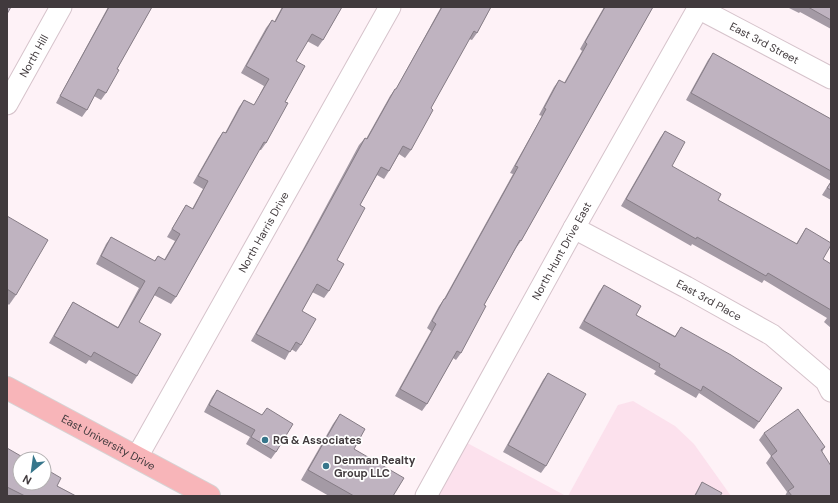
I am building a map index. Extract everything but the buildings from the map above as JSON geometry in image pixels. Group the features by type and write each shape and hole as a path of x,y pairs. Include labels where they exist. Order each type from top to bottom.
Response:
{"main road":[{"name":"East University Drive","path":"7,388 210,496"}],"street":[{"name":"North Hill","path":"7,104 62,7"},
{"name":"North Harris Drive","path":"137,457 390,7"},
{"name":"East 3rd Street","path":"699,8 831,78"},
{"name":"North Hunt Drive East","path":"426,496 574,228 699,8"},
{"name":"East 3rd Place","path":"574,228 686,287 772,336 826,381 831,391"}],"shaded area":[{"path":"633,401 675,426 694,444 731,496 568,496 618,405"},
{"path":"458,438 566,496 426,496"}],"place":[{"name":"RG & Associates","path":"265,440"},
{"name":"Denman Realty Group LLC","path":"326,466"}]}
